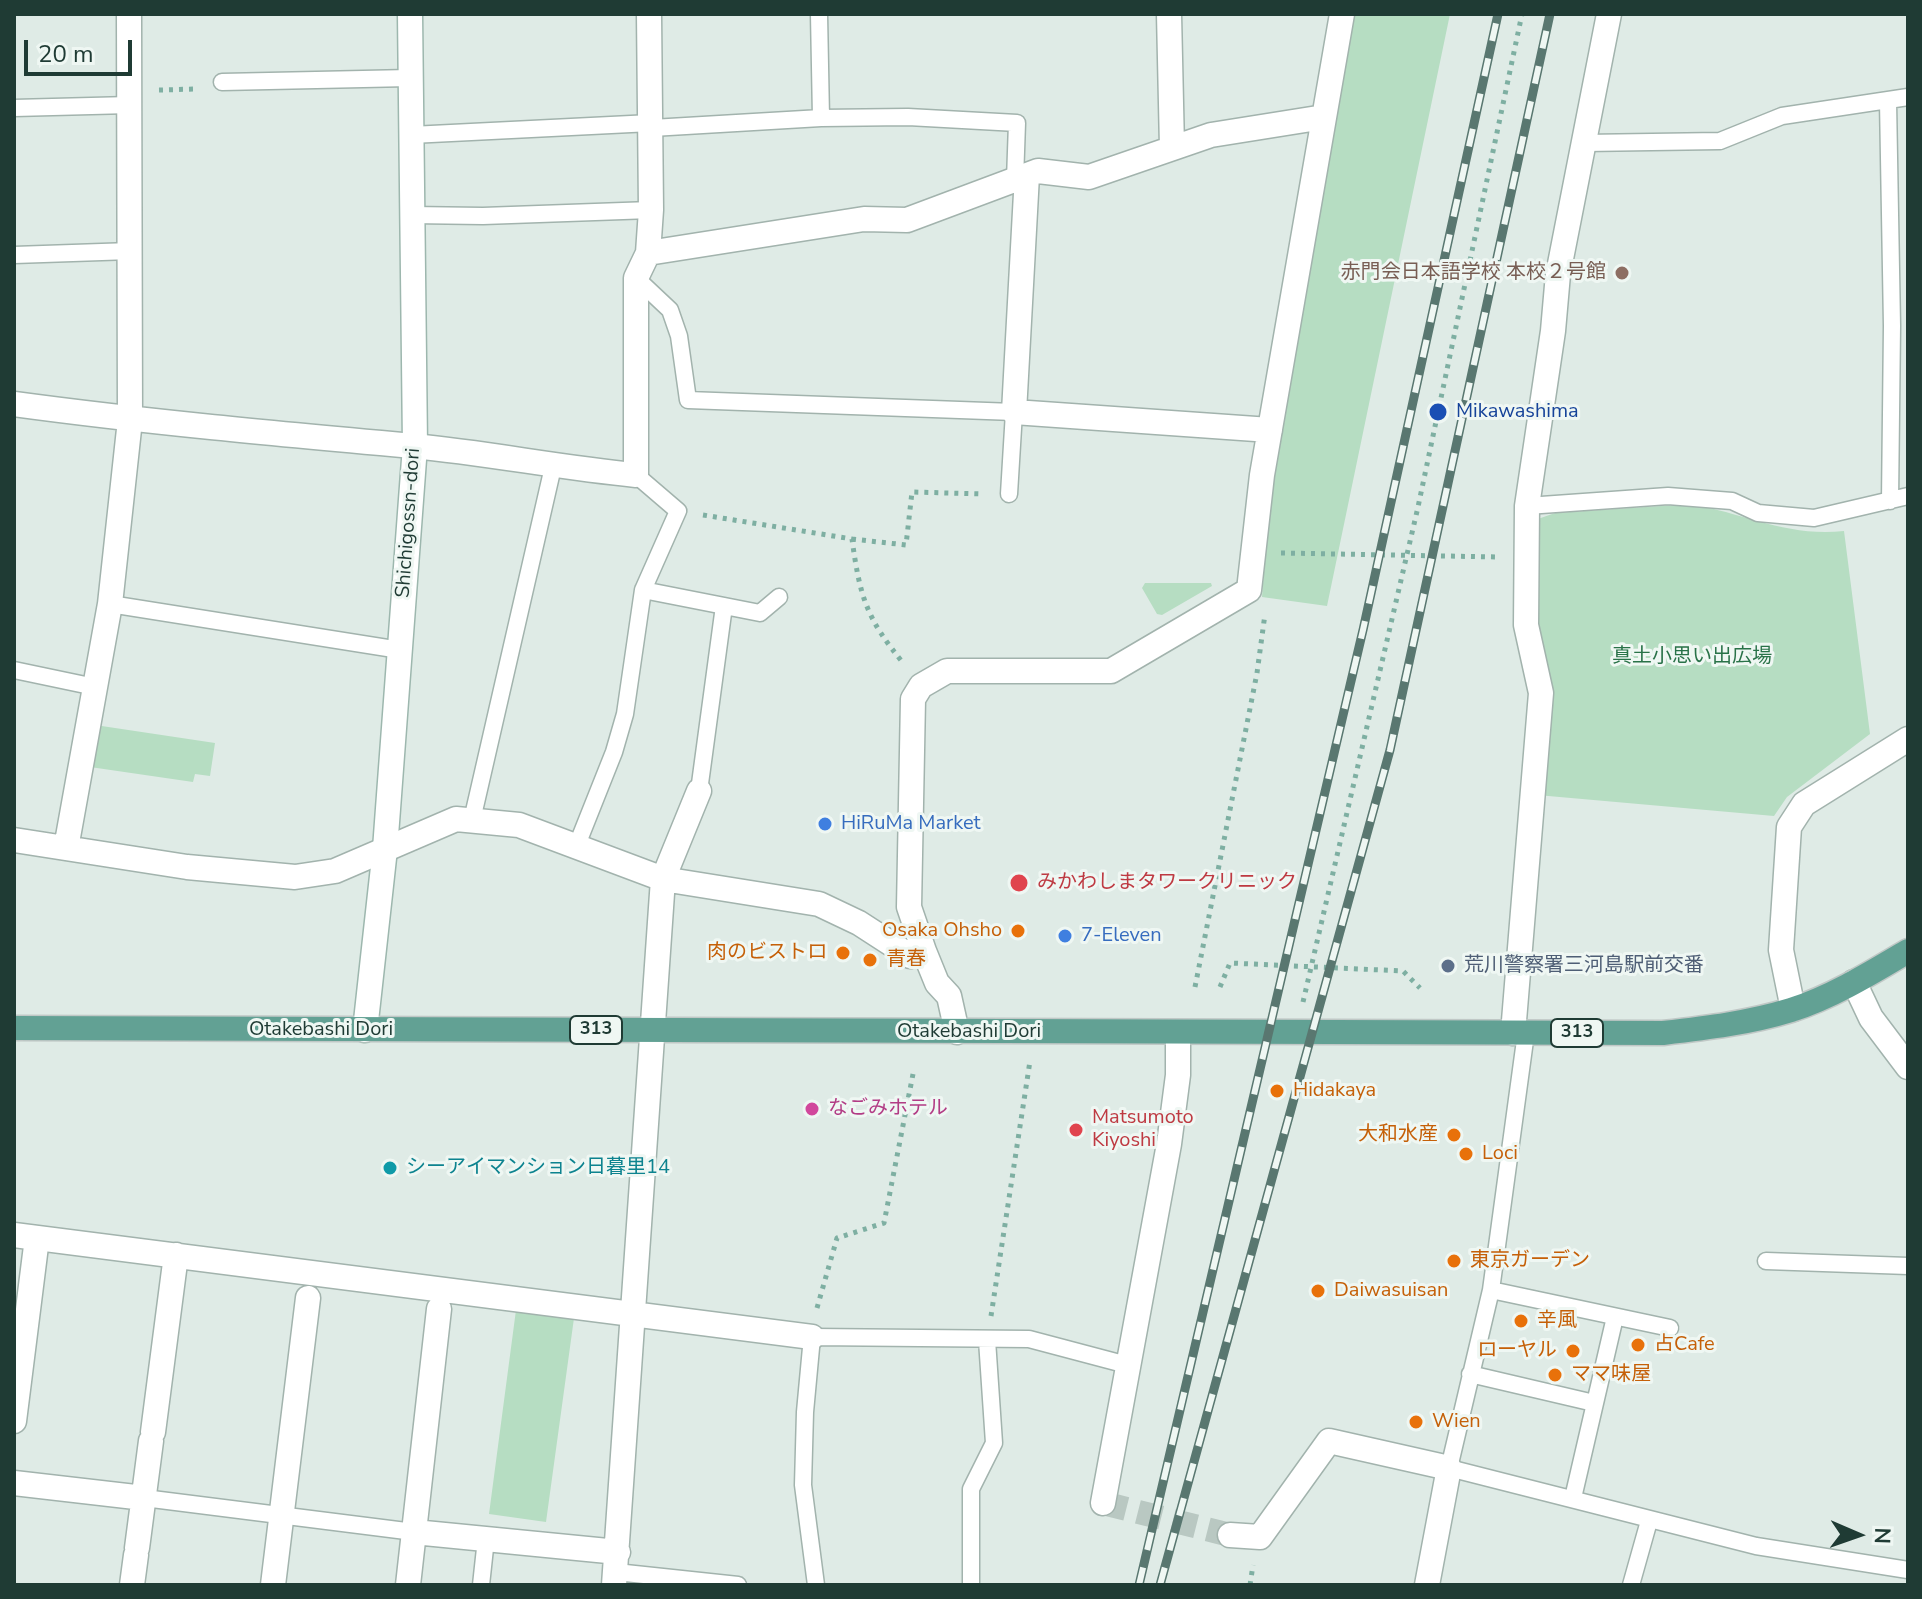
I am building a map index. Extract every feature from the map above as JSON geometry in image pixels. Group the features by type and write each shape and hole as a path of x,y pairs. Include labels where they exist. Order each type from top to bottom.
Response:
{"main road":[{"name":"Otakebashi Dori","path":"14,1028 1178,1034 1663,1033 1728,1025 1793,1009 1854,982 1908,951"}],"street":[{"path":"66,848 110,604 130,420 129,14"},
{"name":"Shichigossn-dori","path":"365,1030 385,849 415,446 410,14"},
{"path":"14,404 130,420 415,446 553,467 636,475 636,278 648,253 651,210 649,14"},
{"path":"1169,14 1172,148"},
{"path":"957,1032 949,996 937,983 909,907 913,699 921,686 947,671 1111,671 1249,590 1270,430 1342,14"},
{"path":"1520,1033 1541,693 1526,625 1527,506 1553,331 1558,274 1609,14"},
{"path":"648,253 864,219 907,220 1038,171 1089,177 1211,135 1324,117"},
{"path":"1021,177 1014,412 1270,430"},
{"path":"1793,1009 1781,950 1789,827 1804,804 1908,739"},
{"path":"414,1532 486,1539 616,1570 663,879 699,791"},
{"path":"14,840 187,867 295,877 335,871 456,819 519,825 663,879 819,904 859,923 910,956 924,951"},
{"path":"1854,982 1871,1018 1908,1067"},
{"path":"1103,1503 1131,1366 1175,1108 1178,1034"},
{"path":"14,1421 26,1236 176,1255 309,1286 440,1300 634,1313 812,1337"},
{"path":"132,1585 176,1255"},
{"path":"273,1585 309,1286"},
{"path":"408,1585 440,1300"},
{"path":"1230,1535 1260,1537 1329,1441 1449,1468 1427,1585"},
{"path":"14,1483 144,1498"}],"lane":[{"path":"819,14 821,118"},
{"path":"222,82 410,78"},
{"path":"1584,143 1720,141 1782,116 1908,97"},
{"path":"14,108 130,98"},
{"path":"1888,101 1892,326 1890,501"},
{"path":"411,135 821,118 908,117 1017,123 1021,177"},
{"path":"411,215 483,216 651,210"},
{"path":"14,255 131,251"},
{"path":"636,278 670,310 679,336 688,400 1014,412 1009,494"},
{"path":"472,820 553,467"},
{"path":"577,845 625,714 643,590 678,511 636,475"},
{"path":"1527,506 1668,496 1732,501 1758,513 1814,518 1908,496"},
{"path":"643,590 760,613 779,597"},
{"path":"110,604 400,650"},
{"path":"699,791 724,606"},
{"path":"14,670 95,687"},
{"path":"1520,1033 1491,1290 1449,1468 1756,1546 1908,1570"},
{"path":"1766,1261 1908,1266"},
{"path":"1491,1290 1670,1328"},
{"path":"1573,1498 1615,1317"},
{"path":"816,1585 803,1485 805,1412 812,1337 823,1340 1029,1339 1131,1366"},
{"path":"971,1585 971,1489 994,1443 987,1340"},
{"path":"1470,1374 1594,1403"},
{"path":"144,1498 414,1532"},
{"path":"1631,1585 1649,1521"},
{"path":"481,1585 486,1539"},
{"path":"616,1570 738,1585"}],"path":[{"path":"1303,1002 1418,507 1522,14"},
{"path":"130,98 219,88 222,82"},
{"path":"678,511 906,545 912,492 1009,494"},
{"path":"852,539 859,591 876,630 921,686"},
{"path":"1276,553 1526,558"},
{"path":"1220,987 1230,963 1403,971 1420,988"},
{"path":"987,1340 1035,1033"},
{"path":"812,1337 818,1299 837,1238 884,1223 913,1074"}],"green space":[{"path":"1354,14 1450,14 1327,606 1262,597 1270,493"},
{"name":"真土小思い出広場","path":"1691,504 1785,528 1844,531 1870,734 1787,797 1774,816 1537,795 1530,624 1535,520 1555,513"},
{"path":"1145,583 1211,583 1212,586 1162,615 1157,614 1142,588"},
{"path":"95,725 215,743 210,776 195,774 193,782 90,767"},
{"path":"516,1310 574,1318 546,1522 489,1514"}],"tunnel":[{"path":"1103,1503 1230,1535"}],"railway":[{"path":"1139,1585 1363,630 1498,14"},
{"path":"1160,1585 1390,750 1550,14"}],"place":[{"name":"赤門会日本語学校 本校２号館","path":"1622,273"},
{"name":"Mikawashima","path":"1438,412"},
{"name":"HiRuMa Market","path":"825,824"},
{"name":"みかわしまタワークリニック","path":"1019,883"},
{"name":"Osaka Ohsho","path":"1018,931"},
{"name":"7-Eleven","path":"1065,936"},
{"name":"肉のビストロ","path":"843,953"},
{"name":"青春","path":"870,960"},
{"name":"荒川警察署三河島駅前交番","path":"1448,966"},
{"name":"Hidakaya","path":"1277,1091"},
{"name":"なごみホテル","path":"812,1109"},
{"name":"Matsumoto Kiyoshi","path":"1076,1130"},
{"name":"大和水産","path":"1454,1135"},
{"name":"Loci","path":"1466,1154"},
{"name":"シーアイマンション日暮里14","path":"390,1168"},
{"name":"東京ガーデン","path":"1454,1261"},
{"name":"Daiwasuisan","path":"1318,1291"},
{"name":"辛風","path":"1521,1321"},
{"name":"占Cafe","path":"1638,1345"},
{"name":"ローヤル","path":"1573,1351"},
{"name":"ママ味屋","path":"1555,1375"},
{"name":"Wien","path":"1416,1422"}]}
